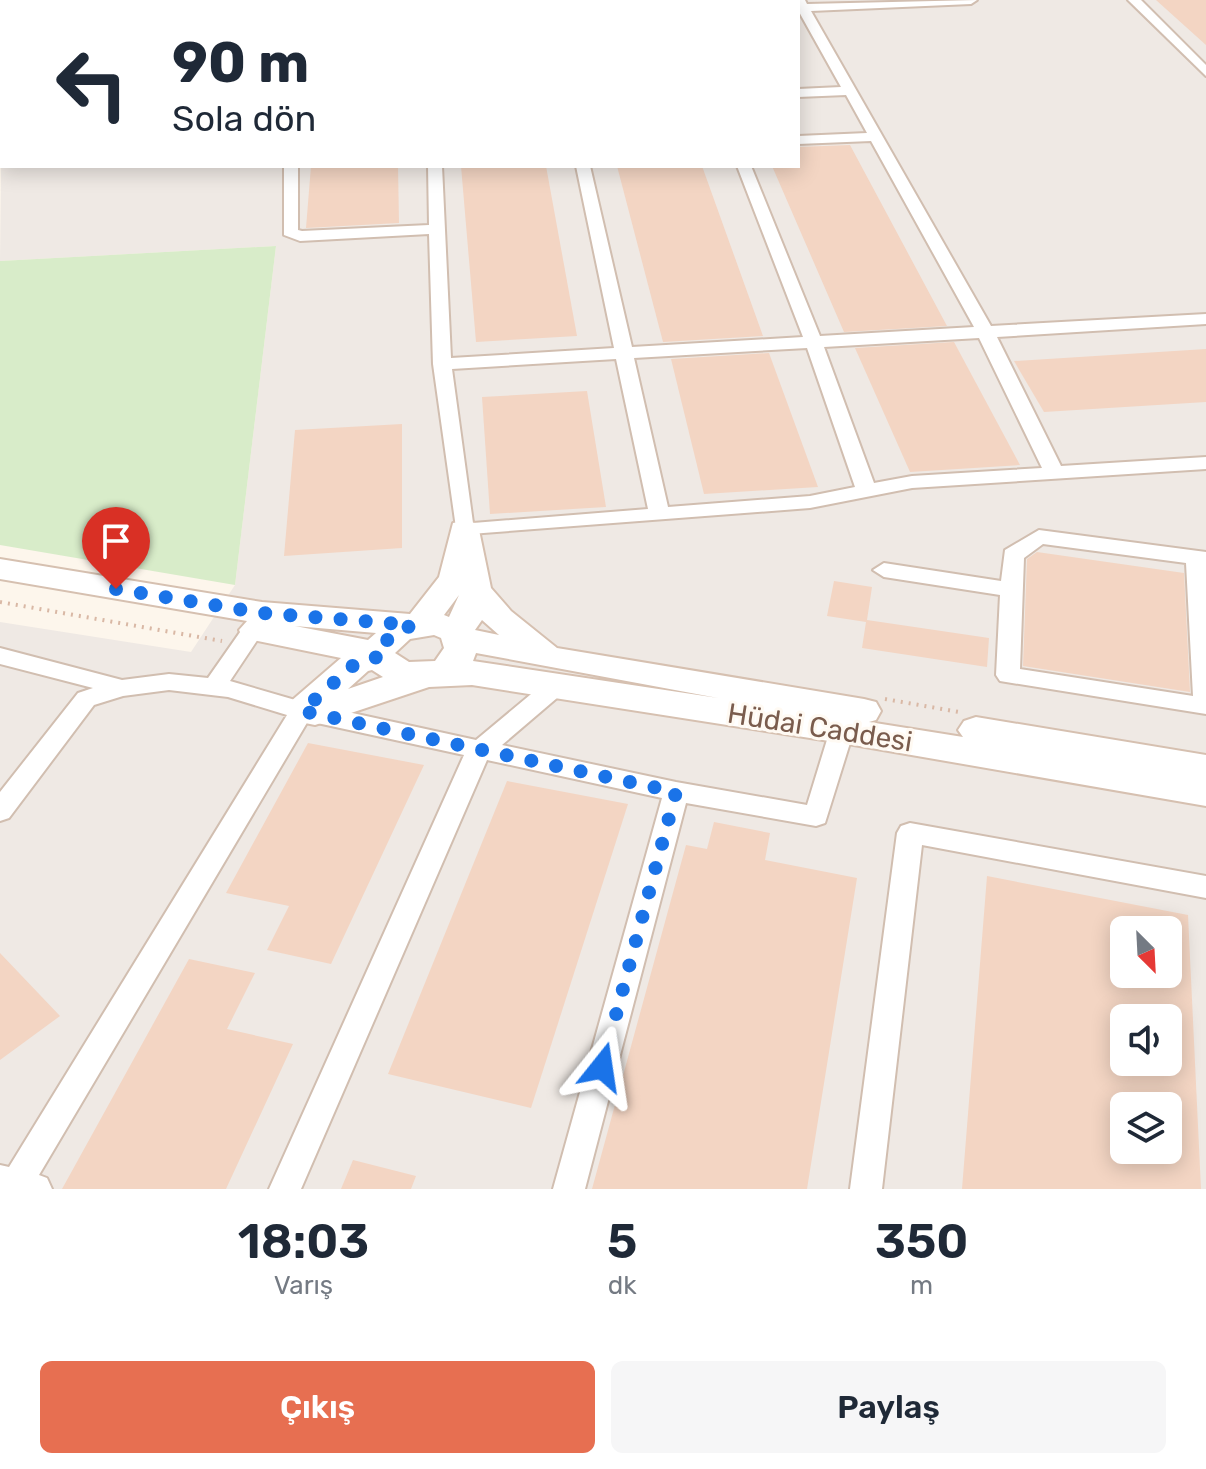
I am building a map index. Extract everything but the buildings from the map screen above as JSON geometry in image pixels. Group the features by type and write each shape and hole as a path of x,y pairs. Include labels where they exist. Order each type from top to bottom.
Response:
{"street":[{"path":"971,0 801,4 986,333 1054,472"},
{"path":"1134,0 1206,72"},
{"path":"800,93 850,91"},
{"path":"800,140 876,137"},
{"path":"291,168 290,232 300,236 437,229"},
{"path":"285,1189 478,752 559,673 499,619 477,592 464,530 442,364 435,168"},
{"path":"583,168 659,514"},
{"path":"745,168 814,343 867,492"},
{"path":"442,364 1206,319"},
{"path":"464,530 810,502 912,482 1206,463"},
{"path":"16,1185 308,712 357,662 377,655 391,636 416,624 454,579 464,530"},
{"path":"1039,537 1201,558 1206,706 1008,675 1013,555 1039,537"},
{"path":"0,569 262,613 416,624"},
{"path":"884,570 1012,590"},
{"path":"0,586 377,655 390,669 427,676"},
{"path":"308,712 427,676 458,659 462,644 457,634 470,617 477,592"},
{"name":"Hüdai Caddesi","path":"416,624 435,624 559,673 842,730 1206,792"},
{"path":"214,687 267,633"},
{"path":"267,633 307,650 312,671 308,712"},
{"path":"0,656 122,688"},
{"name":"Hüdai Caddesi","path":"427,676 559,673 1206,768"},
{"path":"0,811 86,699 122,688 169,682 214,687 478,752 676,792 816,816 842,730"},
{"path":"569,1189 676,792"},
{"path":"866,1189 910,833 1206,887"}],"shaded area":[{"path":"800,0 1206,0 1206,1189 0,1189 0,622 191,652 235,585 276,246 0,261 1,168 800,168"}],"green space":[{"path":"276,246 235,585 0,545 0,261"}],"route":[{"path":"116,589 262,613 412,625 391,636 375,653 378,657 357,662 302,711 478,752 676,792 602,1067"}]}
